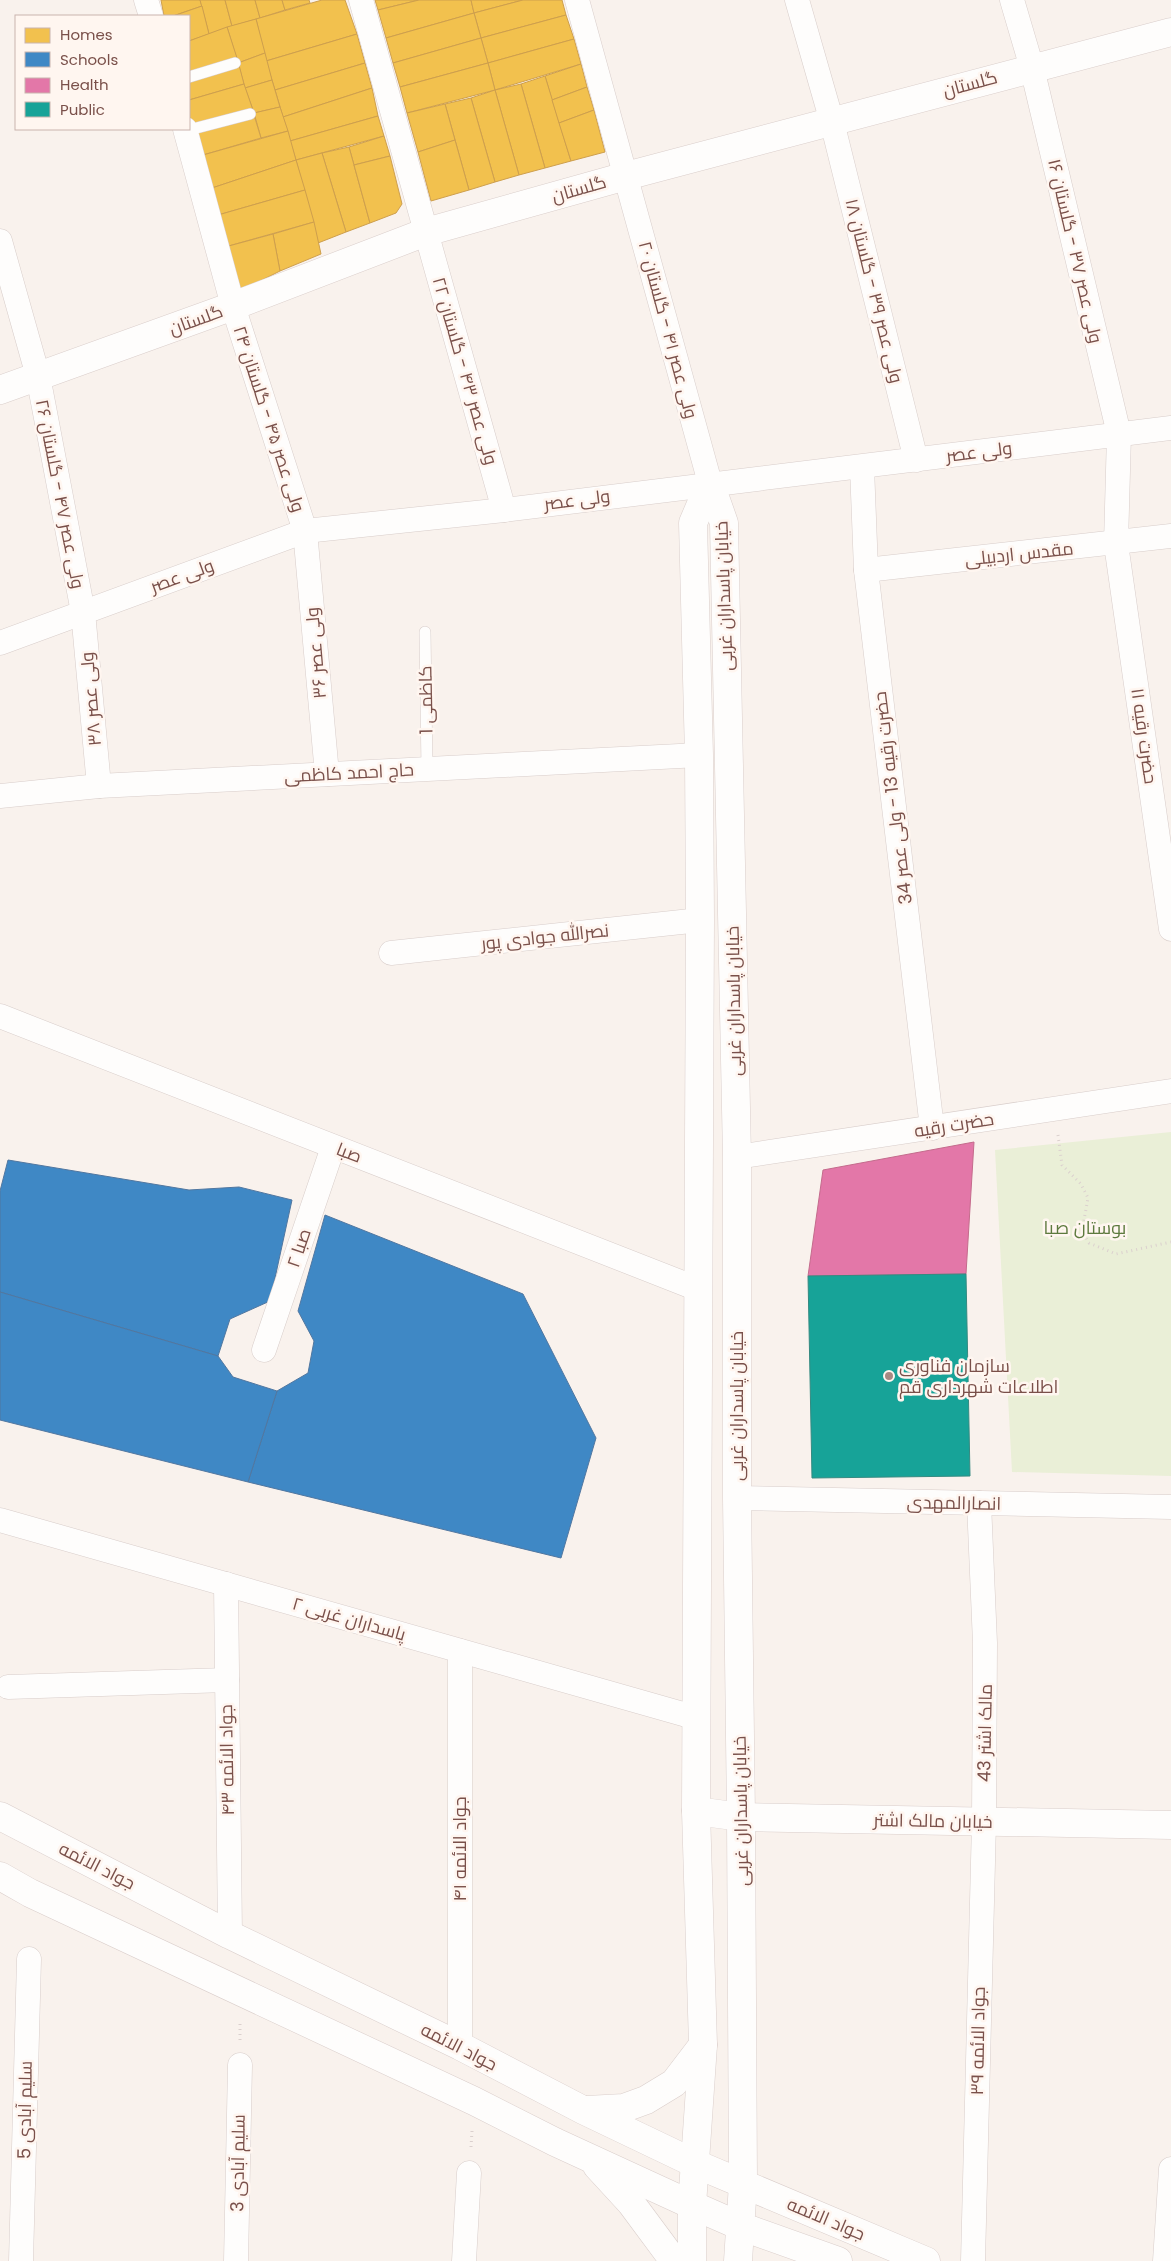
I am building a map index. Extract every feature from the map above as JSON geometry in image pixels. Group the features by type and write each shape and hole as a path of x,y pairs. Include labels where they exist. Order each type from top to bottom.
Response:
{"street":[{"path":"146,0 151,15"},
{"name":"ولی عصر ۴۳ - گلستان ۲۲","path":"361,0 504,510"},
{"name":"ولی عصر ۴۱ - گلستان ۲۰","path":"577,0 710,483"},
{"name":"ولی عصر ۳۹ - گلستان ۱۸","path":"797,0 832,122 916,460"},
{"name":"ولی عصر ۳۷ - گلستان ۱۶","path":"1012,0 1032,68 1119,434 1116,544"},
{"name":"گلستان","path":"0,390 233,306 426,232 626,176 1171,32"},
{"name":"ولی عصر ۴۵ - گلستان ۲۴","path":"185,130 233,306 305,531"},
{"name":"ولی عصر ۴۷ - گلستان ۲۶","path":"0,242 38,376 83,612"},
{"name":"ولی عصر","path":"0,643 305,531 504,510 710,483 862,467 1171,428"},
{"name":"حضرت رقیه 13 - ولی عصر 34","path":"862,467 866,570 932,1128"},
{"name":"خیابان پاسداران غربی","path":"692,2261 692,2205 703,2045 696,1811 700,920 699,755 693,523 710,483"},
{"name":"خیابان پاسداران غربی","path":"710,483 724,523 737,1157 737,1498 743,2184 738,2261"},
{"name":"ولی عصر ۳۶","path":"305,531 327,774"},
{"name":"مقدس اردبیلی","path":"866,570 1116,544 1171,536"},
{"name":"حضرت رقیه ۱۱","path":"1116,544 1165,840 1171,929"},
{"name":"ولی عصر ۳۸","path":"83,612 99,786"},
{"name":"حاج احمد کاظمی","path":"0,796 99,786 699,755"},
{"name":"نصرالله جوادی پور","path":"391,953 700,920"},
{"name":"صبا","path":"0,1016 698,1289"},
{"name":"حضرت رقیه","path":"737,1157 1171,1092"},
{"name":"صبا ۲","path":"264,1350 333,1147"},
{"name":"انصارالمهدی","path":"737,1498 1171,1507"},
{"name":"مالک اشتر 43","path":"979,1503 986,1644 984,1822"},
{"name":"پاسداران غربی ۲","path":"0,1520 697,1718"},
{"name":"جواد الائمه ۴۳","path":"226,1584 230,1935"},
{"name":"جواد الائمه ۴۱","path":"460,1651 460,2046"},
{"path":"8,1687 226,1680"},
{"name":"خیابان مالک اشتر","path":"696,1811 741,1817 1171,1825"},
{"name":"جواد الائمه","path":"0,1816 230,1935 460,2046 583,2110 696,2164 926,2261"},
{"name":"جواد الائمه ۳۹","path":"973,2261 984,1822"},
{"name":"جواد الائمه","path":"0,1876 30,1893 474,2100 589,2158 740,2226 838,2261"},
{"name":"سلیم آبادی 5","path":"22,2261 29,1959"},
{"path":"583,2110 624,2108 646,2100 674,2083 703,2045"},
{"name":"سلیم آبادی 3","path":"236,2261 240,2065"},
{"path":"589,2158 631,2203 674,2261"},
{"path":"1165,2261 1171,2169"},
{"path":"464,2261 470,2173"}],"lane":[{"path":"190,77 236,63"},
{"path":"190,129 250,114"},
{"name":"کاظمی 1","path":"425,632 427,768"}],"path":[{"path":"1054,1109 1062,1164 1081,1184 1088,1198 1082,1231 1089,1244 1116,1254 1171,1242"},
{"path":"240,1990 240,2065"},
{"path":"470,2173 474,2100"}],"green space":[{"name":"بوستان صبا","path":"1171,1132 1171,1476 1012,1472 995,1150"}],"building: Homes":[{"path":"161,0 200,0 202,6 176,15 164,15"},
{"path":"200,0 225,0 232,26 209,34"},
{"path":"225,0 255,0 260,18 232,26"},
{"path":"255,0 282,0 285,10 260,18"},
{"path":"282,0 309,0 310,3 285,10"},
{"path":"322,0 345,0 357,34 266,61 256,19"},
{"path":"375,0 419,0 378,10"},
{"path":"419,0 471,0 474,13 386,38 378,10"},
{"path":"471,0 523,0 474,13"},
{"path":"523,0 562,0 566,15 481,38 474,13"},
{"path":"202,6 209,34 190,41 190,15 176,15"},
{"path":"474,13 481,38 393,63 386,38"},
{"path":"566,15 574,39 488,63 481,38"},
{"path":"256,19 265,53 238,63 227,27"},
{"path":"227,27 237,58 190,73 190,41"},
{"path":"357,34 365,63 275,90 266,61"},
{"path":"481,38 488,63 400,87 393,63"},
{"path":"574,39 581,64 495,90 488,63"},
{"path":"265,53 272,80 245,88 238,63"},
{"path":"365,63 372,88 283,117 275,90"},
{"path":"488,63 495,90 407,113 400,87"},
{"path":"581,64 587,87 552,100 545,76"},
{"path":"239,65 244,84 190,100 190,80"},
{"path":"545,76 571,161 545,168 521,84"},
{"path":"272,80 280,107 254,113 245,88"},
{"path":"244,84 253,110 192,126 190,100"},
{"path":"521,84 545,168 519,175 495,90"},
{"path":"587,87 594,110 559,123 552,100"},
{"path":"372,88 378,116 290,141 283,117"},
{"path":"495,90 519,175 495,182 471,98"},
{"path":"471,98 495,182 469,190 445,104"},
{"path":"445,104 455,140 418,152 407,113"},
{"path":"280,107 288,131 261,138 254,113"},
{"path":"594,110 605,152 571,161 559,123"},
{"path":"254,115 261,138 203,155 196,130"},
{"path":"378,116 384,136 296,160 290,141"},
{"path":"288,131 296,160 212,188 203,155"},
{"path":"384,136 390,156 354,165 349,147"},
{"path":"455,140 469,190 431,201 418,152"},
{"path":"349,147 370,223 346,232 322,153"},
{"path":"322,153 346,232 318,243 296,160"},
{"path":"390,156 402,204 396,213 370,223 354,165"},
{"path":"296,160 305,190 218,215 212,188"},
{"path":"305,190 314,222 225,247 218,215"},
{"path":"314,222 321,254 280,271 273,234"},
{"path":"273,234 280,271 238,292 225,247"}],"building: Schools":[{"path":"8,1160 189,1190 239,1187 292,1200 270,1301 230,1319 218,1356 0,1292 0,1191"},
{"path":"325,1215 523,1294 596,1438 561,1558 248,1482 277,1391 308,1373 314,1341 298,1311"},
{"path":"0,1292 218,1356 233,1377 277,1391 248,1482 0,1420"}],"building: Health":[{"path":"974,1142 966,1274 808,1276 823,1170"}],"building: Public":[{"name":"سازمان فناوری اطلاعات شهرداری قم","path":"966,1274 970,1476 812,1478 808,1276"}],"place":[{"name":"سازمان فناوری اطلاعات شهرداری قم","path":"889,1376"}]}
